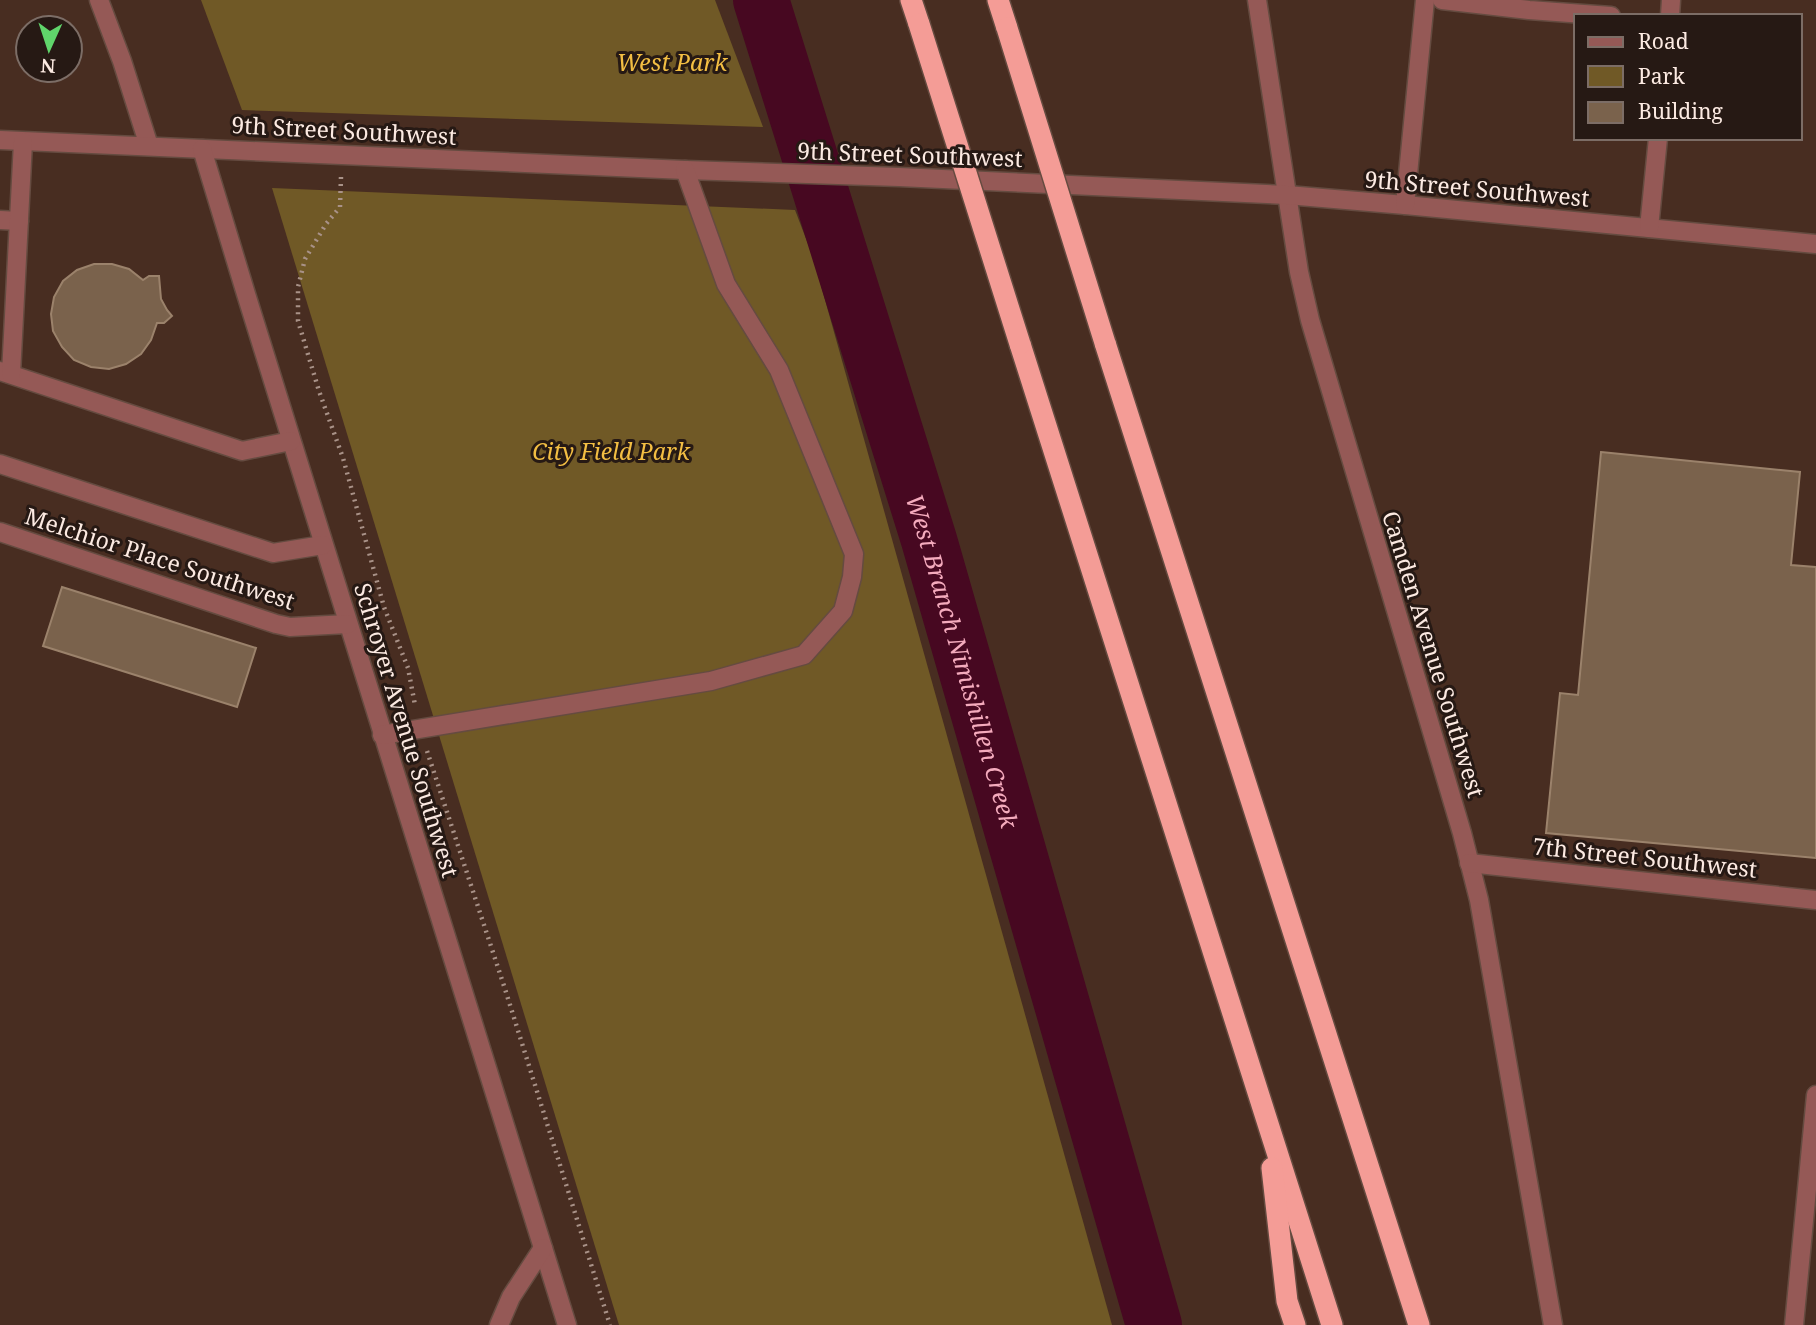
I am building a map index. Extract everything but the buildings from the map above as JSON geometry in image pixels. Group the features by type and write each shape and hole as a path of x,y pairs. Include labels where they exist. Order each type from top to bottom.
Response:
{"highway":[{"path":"911,0 1332,1325"},
{"path":"998,0 1419,1325"},
{"path":"1266,1121 1287,1301 1295,1325"}],"street":[{"path":"99,0 149,146"},
{"name":"Camden Avenue Southwest","path":"1256,0 1310,320 1479,900 1553,1325"},
{"path":"1405,205 1425,0"},
{"path":"1443,0 1584,14"},
{"path":"1649,228 1658,140"},
{"name":"9th Street Southwest","path":"0,141 1287,195 1816,244"},
{"path":"23,142 19,221 5,373 243,451 291,441"},
{"name":"Schroyer Avenue Southwest","path":"202,149 567,1325"},
{"path":"382,735 724,677 804,655 843,611 852,577 854,554 779,370 726,284 685,170"},
{"path":"0,220 19,221"},
{"path":"0,464 273,553 323,545"},
{"name":"Melchior Place Southwest","path":"0,532 276,624 290,627 348,624"},
{"name":"7th Street Southwest","path":"1469,863 1816,901"},
{"path":"1794,1325 1816,1095"},
{"path":"499,1325 511,1297 543,1248"}],"green space":[{"name":"West Park","path":"201,0 715,0 763,127 242,110"},
{"name":"City Field Park","path":"272,188 795,210 813,257 1112,1325 619,1325"}],"waterway":[{"name":"West Branch Nimishillen Creek","path":"761,0 929,540 1154,1325"}]}
